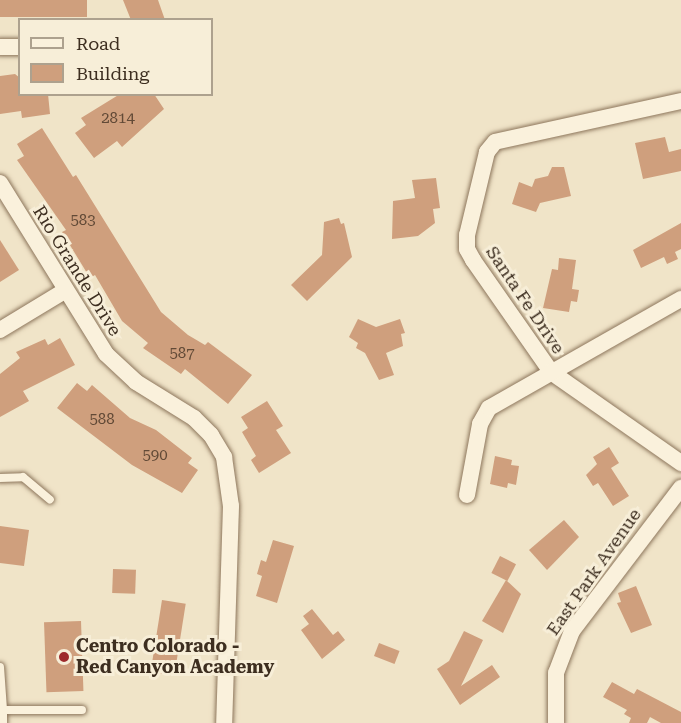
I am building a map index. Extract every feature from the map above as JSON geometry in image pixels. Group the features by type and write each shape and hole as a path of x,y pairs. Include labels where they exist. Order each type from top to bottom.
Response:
{"street":[{"path":"0,48 18,47"},
{"name":"Santa Fe Drive","path":"681,101 514,135 495,142 487,152 467,235 467,249 551,372 681,463"},
{"name":"Rio Grande Drive","path":"0,183 106,354 136,382 194,418 211,435 224,457 231,506 224,723"},
{"path":"0,330 66,290"},
{"path":"467,495 480,424 489,408 681,298"},
{"name":"East Park Avenue","path":"556,723 556,673 567,640 681,488"}],"lane":[{"path":"0,478 23,477 50,500"},
{"path":"0,666 3,723"},
{"path":"2,710 82,710"}],"building":[{"path":"0,0 87,0 87,17 0,17"},
{"path":"123,0 158,0 164,18 130,18"},
{"path":"15,74 18,76 18,96 48,96 50,114 22,118 21,111 0,114 0,76"},
{"path":"117,96 155,96 164,109 122,147 117,141 94,158 75,133 86,125 81,118"},
{"path":"42,128 73,177 76,175 161,312 188,335 205,345 208,342 252,375 228,404 185,369 181,374 143,348 148,343 122,321 95,275 90,278 62,232 66,230 17,160 24,156 17,144"},
{"path":"665,137 669,152 681,149 681,171 643,179 635,143"},
{"path":"552,167 564,167 571,196 540,203 536,212 512,204 519,182 532,187 535,179 548,176"},
{"path":"436,178 440,208 433,209 435,223 418,236 392,239 393,201 415,198 412,180"},
{"path":"339,218 341,224 344,223 352,257 307,301 291,285 322,255 324,222"},
{"path":"681,223 681,249 675,252 678,259 667,264 664,257 641,268 633,250"},
{"path":"0,240 19,270 0,282"},
{"path":"559,258 576,260 572,289 579,290 577,302 571,301 569,312 543,308 552,269 558,270"},
{"path":"358,319 376,327 400,319 405,333 401,334 403,346 386,353 394,375 379,380 365,353 356,348 358,343 349,337"},
{"path":"60,338 75,365 23,391 29,401 0,417 0,374 20,358 16,352 45,339 48,345"},
{"path":"77,383 87,391 92,385 130,418 156,430 192,458 188,463 198,470 182,493 132,465 57,408"},
{"path":"267,401 283,426 276,430 291,453 259,473 251,460 256,456 242,432 248,428 241,417"},
{"path":"609,447 619,463 611,468 629,496 613,506 598,483 593,486 586,475 597,464 593,457"},
{"path":"495,456 512,460 511,465 519,466 516,485 508,483 507,488 490,484"},
{"path":"564,520 579,537 547,570 529,550"},
{"path":"0,526 29,530 24,566 0,563"},
{"path":"273,540 294,546 277,603 256,596 262,576 257,574 261,560 266,562"},
{"path":"500,556 516,564 507,581 491,573"},
{"path":"113,569 136,570 135,594 112,593"},
{"path":"506,580 521,594 503,633 482,621"},
{"path":"636,586 652,625 631,633 617,603 621,602 618,593"},
{"path":"162,600 186,604 174,676 151,672"},
{"path":"312,609 333,635 338,631 345,640 322,659 301,630 309,624 303,616"},
{"name":"Centro Colorado - Red Canyon Academy","path":"81,621 83,691 46,692 44,622"},
{"path":"464,631 483,640 461,686 492,665 500,677 460,705 437,669 449,661"},
{"path":"379,643 400,651 395,664 374,656"},
{"path":"612,682 634,694 637,689 681,712 681,723 661,723 650,717 647,723 629,723 631,718 624,714 627,710 603,697"}],"place":[{"name":"Centro Colorado - Red Canyon Academy","path":"64,657"}]}
